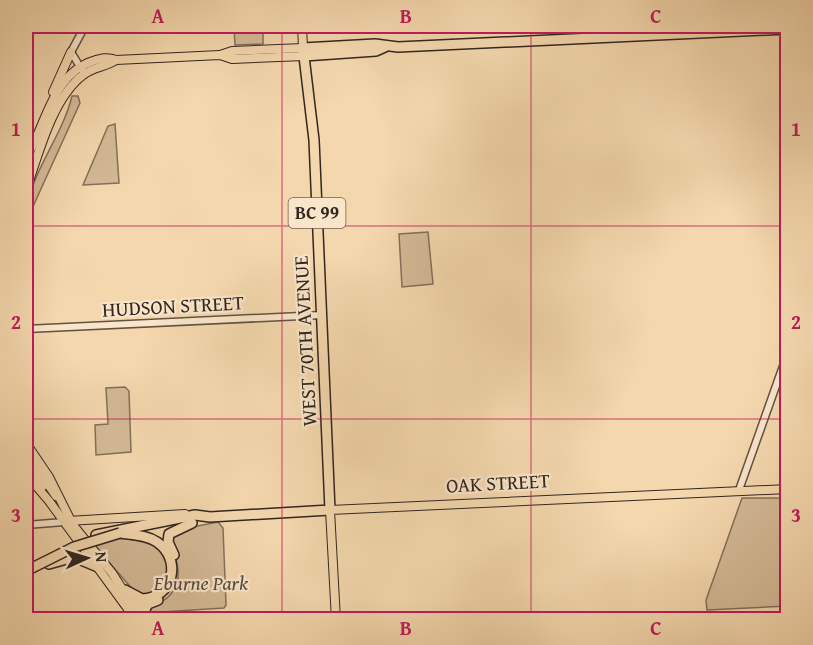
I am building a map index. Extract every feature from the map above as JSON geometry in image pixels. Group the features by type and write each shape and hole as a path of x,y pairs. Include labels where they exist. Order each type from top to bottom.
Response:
{"highway":[{"path":"304,52 375,45 385,47 788,28"},
{"name":"WEST 70TH AVENUE","path":"304,52 312,116 330,510"},
{"name":"OAK STREET","path":"123,532 210,517 330,510"},
{"path":"130,604 147,605 164,596 176,580 177,564 168,540 169,534 194,519"},
{"path":"26,571 74,548 123,532"},
{"path":"26,565 73,543 123,532 142,536 158,543 168,554 172,568 170,582 158,595 142,599 125,590"},
{"path":"26,576 66,558 79,558 98,567"},
{"path":"143,620 147,605"}],"main road":[{"name":"WEST 70TH AVENUE","path":"302,26 304,52"},
{"path":"26,178 28,160 52,102 66,78 100,59 220,55 232,51 304,52"},
{"path":"52,102 53,92 71,52"},
{"path":"26,190 28,160 82,70"},
{"path":"26,443 49,477 68,522 98,567 143,620"},
{"path":"26,453 32,472 57,497"},
{"path":"26,464 49,501 125,590 136,620"},
{"name":"OAK STREET","path":"330,510 788,489"},
{"name":"WEST 70TH AVENUE","path":"330,510 336,620"},
{"name":"OAK STREET","path":"68,522 194,519"}],"street":[{"path":"82,70 71,52 85,26"},
{"name":"HUDSON STREET","path":"26,329 322,315"},
{"path":"739,490 788,352"},
{"name":"OAK STREET","path":"26,525 68,522"}],"green space":[{"path":"263,27 263,44 235,45 234,28"},
{"path":"72,96 78,96 80,103 26,222 31,190 67,112"},
{"path":"115,124 119,183 83,185 108,126"},
{"path":"428,232 433,284 402,287 399,234"},
{"path":"125,387 129,391 131,452 96,455 95,425 108,424 106,388"},
{"path":"742,498 787,498 787,606 707,610 706,600"},
{"name":"Eburne Park","path":"218,522 223,528 226,605 224,608 145,613 168,597 176,584 177,562 170,541 177,530"},
{"path":"135,537 156,546 165,559 170,575 157,593 144,595 135,592 93,544 115,538"}]}
